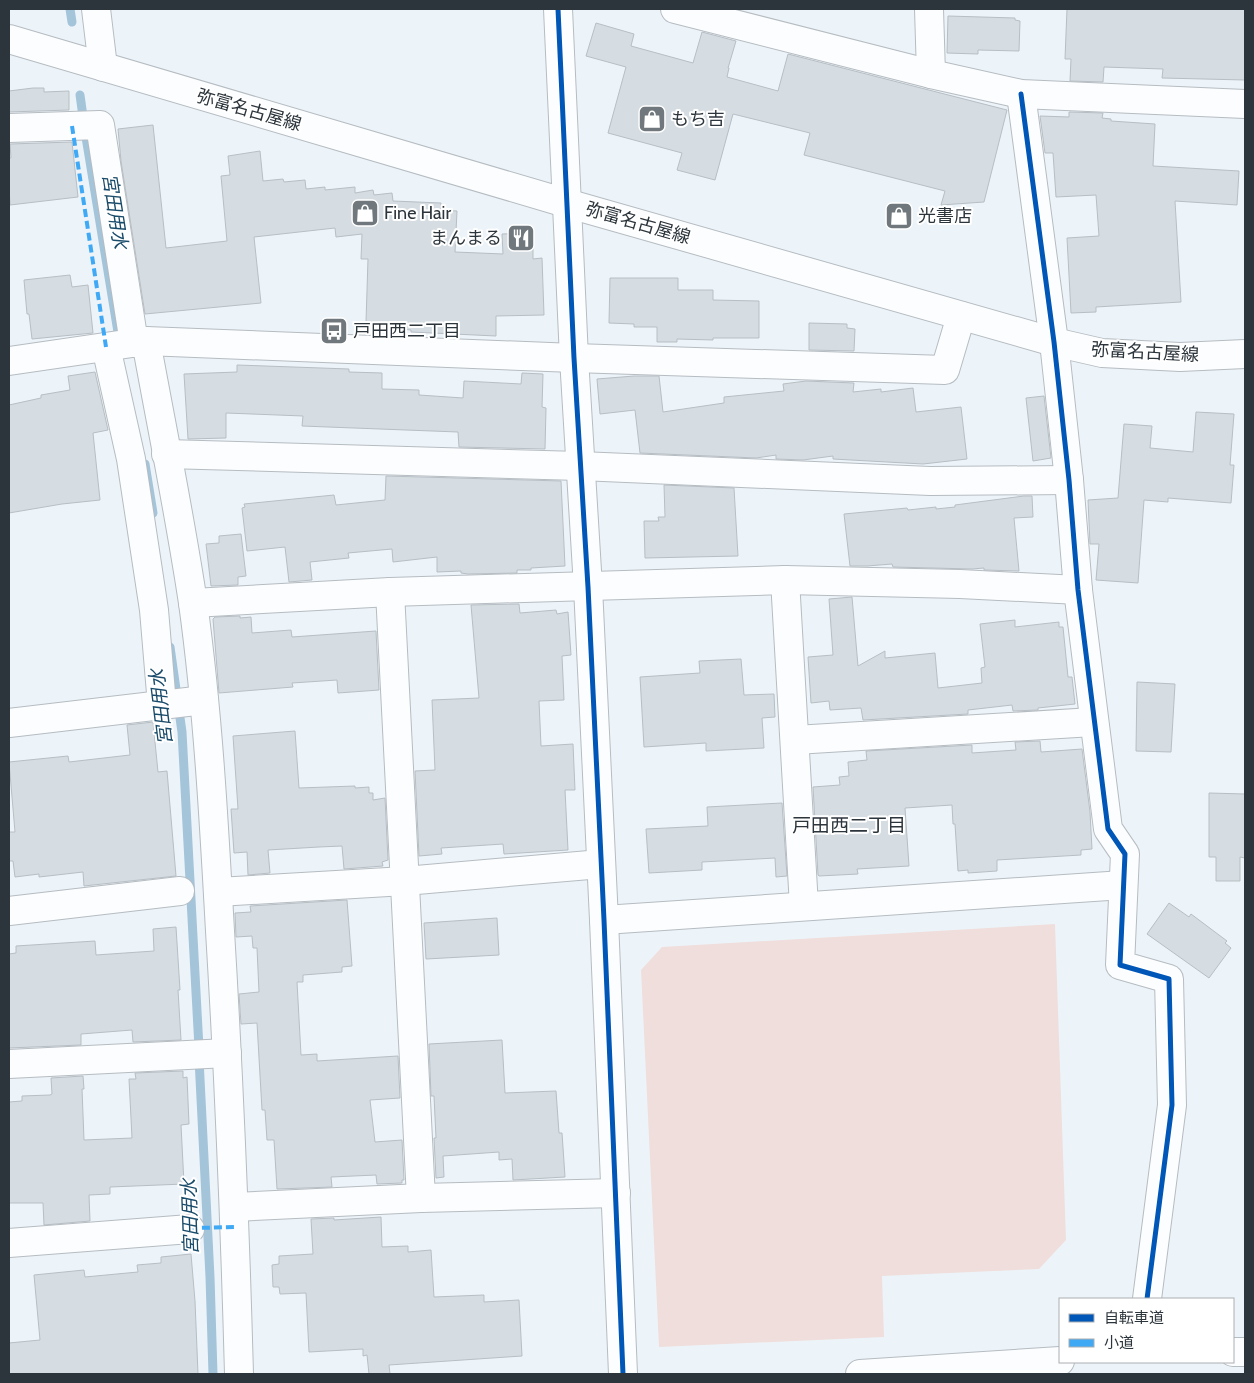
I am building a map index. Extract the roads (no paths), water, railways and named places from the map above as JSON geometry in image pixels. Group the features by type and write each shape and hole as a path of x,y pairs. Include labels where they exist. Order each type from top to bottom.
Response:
{"street":[{"path":"96,9 102,67"},
{"path":"558,9 566,203 588,587 604,920 623,1374"},
{"path":"675,9 743,17 931,74 1021,94 1245,104"},
{"path":"929,9 931,74"},
{"name":"弥富名古屋線","path":"9,39 566,203 1054,342 1102,353 1180,357 1245,354"},
{"path":"1021,94 1054,342 1093,722 1108,829 1125,854 1120,965 1169,979 1172,1105 1147,1298"},
{"path":"9,128 100,125 140,342 166,454 193,603 179,703"},
{"path":"9,361 140,342 945,370 961,316"},
{"path":"106,347 131,459 154,610 179,703 218,892 234,1207 239,1374"},
{"path":"166,454 580,466 930,482 1069,480"},
{"path":"193,603 390,592 785,580 960,584 1078,590"},
{"path":"785,580 804,906"},
{"path":"390,592 421,1198"},
{"path":"9,724 179,703"},
{"path":"795,740 1093,722"},
{"path":"218,892 406,881 601,864"},
{"path":"604,920 1123,885"},
{"path":"9,911 180,891"},
{"path":"9,1064 227,1053"},
{"path":"234,1207 421,1198 616,1193"},
{"path":"9,1243 190,1229"},
{"path":"860,1374 1048,1366"}],"waterway":[{"name":"宮田用水","path":"70,9 72,22"},
{"name":"宮田用水","path":"80,95 118,332"},
{"name":"宮田用水","path":"145,464 153,513"},
{"name":"宮田用水","path":"170,647 182,732 199,1048"},
{"name":"宮田用水","path":"199,1059 213,1374"}],"place":[{"name":"もち吉","path":"652,119"},
{"name":"Fine Hair","path":"365,213"},
{"name":"光書店","path":"899,216"},
{"name":"まんまる","path":"521,238"},
{"name":"戸田西二丁目","path":"334,331"}],"district":[{"name":"戸田西二丁目","path":"849,825"}]}
